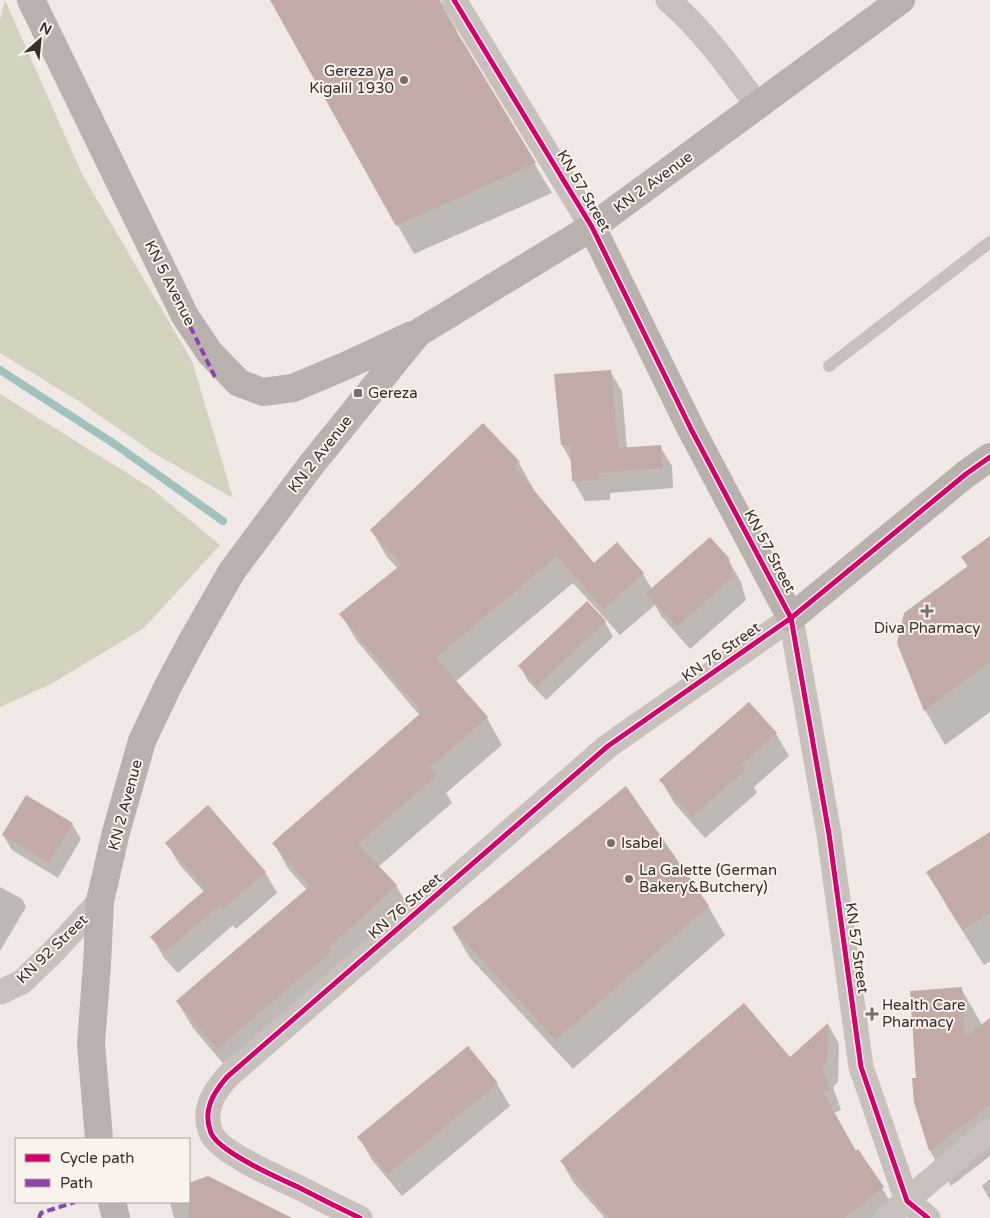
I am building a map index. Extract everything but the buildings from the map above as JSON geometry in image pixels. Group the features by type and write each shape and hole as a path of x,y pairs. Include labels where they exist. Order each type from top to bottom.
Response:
{"main road":[{"name":"KN 5 Avenue","path":"31,0 184,316 210,354 239,383 263,392 293,388 418,333"},
{"name":"KN 2 Avenue","path":"99,1138 91,1044 100,901 116,832 142,741 168,686 232,571 311,464 418,333 592,227 902,0"},
{"name":"KN 57 Street","path":"592,227 692,429 792,618"},
{"path":"792,618 966,474 990,458"},
{"path":"112,1203 116,1218"}],"street":[{"name":"KN 57 Street","path":"454,0 592,227"},
{"path":"668,0 686,16 728,64 757,105"},
{"name":"KN 57 Street","path":"792,618 827,825 861,1067 907,1201"},
{"name":"KN 76 Street","path":"360,1218 246,1162 224,1147 211,1134 208,1122 208,1106 216,1089 227,1077 608,746 792,618"},
{"name":"KN 92 Street","path":"0,992 22,982 54,951 100,901"},
{"path":"886,1218 990,1130"},
{"path":"907,1201 928,1218"}],"lane":[{"path":"829,366 990,242"}],"green space":[{"path":"5,0 82,174 192,361 233,498 157,455 77,400 0,353 0,20"},
{"path":"0,394 151,488 220,545 144,628 51,684 0,707"}],"waterway":[{"path":"0,370 116,445 223,521"}],"marked path":[{"path":"185,316 215,377"},
{"path":"39,1218 41,1213 72,1203"}],"cycle path":[{"path":"454,0 592,227 691,429 791,618 829,834 861,1067 907,1201 928,1218"},
{"path":"360,1218 250,1164 216,1140 211,1133 208,1110 213,1096 222,1083 608,746 791,618 966,474 990,457"}],"place":[{"name":"Gereza ya KigaliI 1930","path":"404,80"},
{"name":"Gereza","path":"358,393"},
{"name":"Diva Pharmacy","path":"927,611"},
{"name":"Isabel","path":"611,843"},
{"name":"La Galette (German Bakery&Butchery)","path":"629,879"},
{"name":"Health Care Pharmacy","path":"872,1014"}]}
